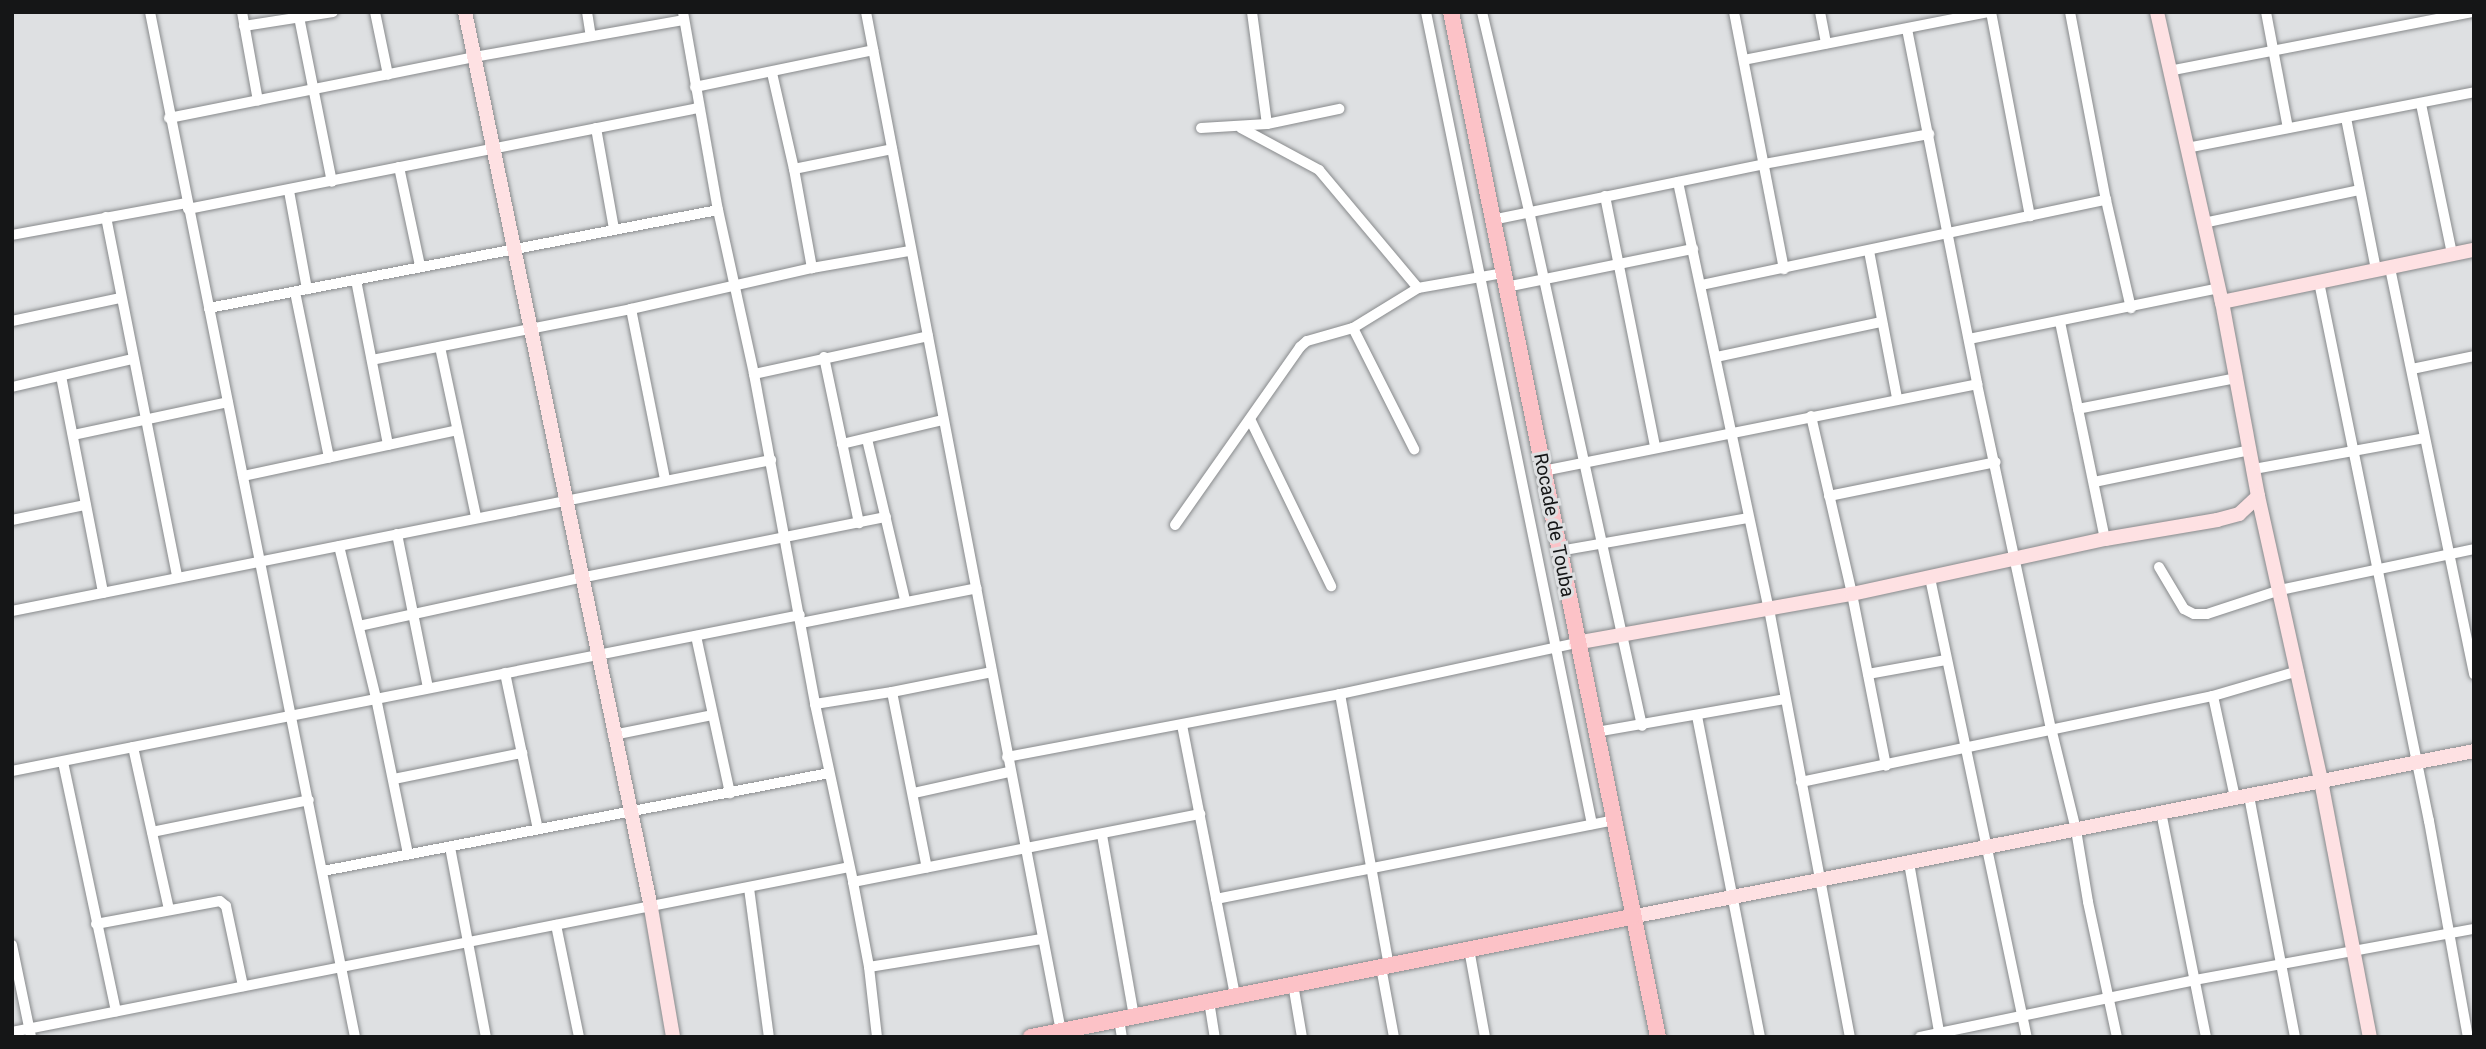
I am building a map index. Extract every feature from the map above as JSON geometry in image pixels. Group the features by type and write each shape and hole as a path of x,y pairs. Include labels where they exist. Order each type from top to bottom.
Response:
{"main road":[{"name":"Rocade de Touba","path":"1451,12 1576,643 1658,1037"},
{"path":"1032,1037 1632,917"}],"street":[{"path":"150,12 169,118 292,713 355,1037"},
{"path":"242,12 258,101"},
{"path":"244,26 298,15 333,12"},
{"path":"375,12 388,75"},
{"path":"465,12 650,908 673,1037"},
{"path":"587,12 591,36"},
{"path":"866,12 909,251 977,589 1009,772 1060,1031"},
{"path":"1252,12 1267,124"},
{"path":"1426,12 1591,824"},
{"path":"1482,12 1530,211 1642,726"},
{"path":"1734,12 1784,269"},
{"path":"1820,12 1826,43"},
{"path":"1744,60 1990,12 2030,216"},
{"path":"2070,12 2106,200 2131,308"},
{"path":"2157,12 2220,295 2259,496 2321,781 2370,1037"},
{"path":"2266,12 2288,128"},
{"path":"2169,71 2472,12"},
{"path":"298,15 332,182"},
{"path":"169,118 683,16 718,210 754,374 815,704 853,882 869,967 877,1037"},
{"path":"1907,29 1977,384 1996,462 2051,728 2076,830 2088,902 2111,999 2117,1037"},
{"path":"695,87 873,50"},
{"path":"772,73 794,169 812,268"},
{"path":"2188,148 2474,92"},
{"path":"2421,104 2452,254"},
{"path":"12,235 106,217 289,191 492,147 698,108"},
{"path":"1201,128 1241,128 1339,109"},
{"path":"2346,118 2359,190 2412,369 2474,674"},
{"path":"596,128 614,229"},
{"path":"1241,128 1319,170 1418,288"},
{"path":"1492,220 1764,164 1929,134"},
{"path":"794,169 892,149"},
{"path":"399,167 420,266"},
{"path":"1678,182 1769,609 1801,782 1823,879 1850,1037"},
{"path":"2203,223 2359,190"},
{"path":"289,191 307,289"},
{"path":"1605,196 1655,447"},
{"path":"1701,285 2106,200"},
{"path":"209,308 718,210"},
{"path":"106,217 177,577"},
{"path":"1175,525 1300,347 1307,341 1353,328 1418,288 1480,276 1505,280 1544,280 1693,249"},
{"path":"1969,339 2131,308 2319,282 2474,250"},
{"path":"372,360 631,309 812,268 909,251"},
{"path":"1869,251 1897,398"},
{"path":"356,280 388,445"},
{"path":"2319,282 2417,761 2469,1037"},
{"path":"295,292 329,458"},
{"path":"12,321 120,298"},
{"path":"631,309 665,479"},
{"path":"1716,357 1881,322"},
{"path":"2060,322 2105,538"},
{"path":"1353,328 1414,449"},
{"path":"754,374 928,336"},
{"path":"440,347 476,517"},
{"path":"2412,369 2474,356"},
{"path":"824,357 859,523"},
{"path":"12,387 132,359"},
{"path":"61,376 103,593"},
{"path":"2078,409 2236,378"},
{"path":"1543,471 1977,384"},
{"path":"73,435 228,402"},
{"path":"1811,416 1852,594 1886,766"},
{"path":"1250,419 1331,586"},
{"path":"842,444 943,420"},
{"path":"243,476 457,430"},
{"path":"2254,469 2424,438"},
{"path":"867,439 905,600"},
{"path":"2094,482 2250,450"},
{"path":"12,611 771,460"},
{"path":"1829,496 1996,462"},
{"path":"1007,757 1340,694 1576,643 1852,594 2105,538 2239,514 2259,496"},
{"path":"12,520 85,505"},
{"path":"359,626 580,578 886,517"},
{"path":"1559,551 1748,518"},
{"path":"397,534 428,688"},
{"path":"339,546 376,698 408,855"},
{"path":"2158,567 2184,610 2194,614 2207,614 2280,590 2474,549"},
{"path":"1930,578 1964,750 1988,847 2027,1037"},
{"path":"12,771 597,654 977,589"},
{"path":"696,636 730,793"},
{"path":"1868,674 1946,660"},
{"path":"1801,782 1964,750 2051,728 2213,695 2298,671"},
{"path":"815,704 992,672"},
{"path":"505,673 538,829"},
{"path":"892,692 915,793 927,868"},
{"path":"1340,694 1372,867 1394,1037"},
{"path":"2213,695 2242,797 2282,964 2295,1037"},
{"path":"1596,732 1785,699"},
{"path":"613,735 712,715"},
{"path":"1698,716 1760,1037"},
{"path":"1182,725 1235,996"},
{"path":"134,747 169,909"},
{"path":"1632,917 2474,751"},
{"path":"394,779 522,753"},
{"path":"63,762 116,1011"},
{"path":"915,793 1009,772"},
{"path":"323,870 829,773"},
{"path":"152,832 309,800"},
{"path":"2161,812 2206,1037"},
{"path":"853,882 1200,814"},
{"path":"1216,899 1614,820"},
{"path":"1102,835 1127,1018 1122,1037"},
{"path":"450,847 486,1037"},
{"path":"1909,863 1940,1035"},
{"path":"12,1032 30,1033 116,1011 849,867"},
{"path":"749,888 769,1037"},
{"path":"96,924 220,901 226,906 243,986"},
{"path":"556,925 579,1037"},
{"path":"1920,1037 1940,1035 2195,980 2474,929"},
{"path":"869,967 1042,939"},
{"path":"12,945 30,1033"},
{"path":"1469,949 1485,1037"},
{"path":"1293,984 1302,1037"},
{"path":"1209,1001 1215,1037"}]}
